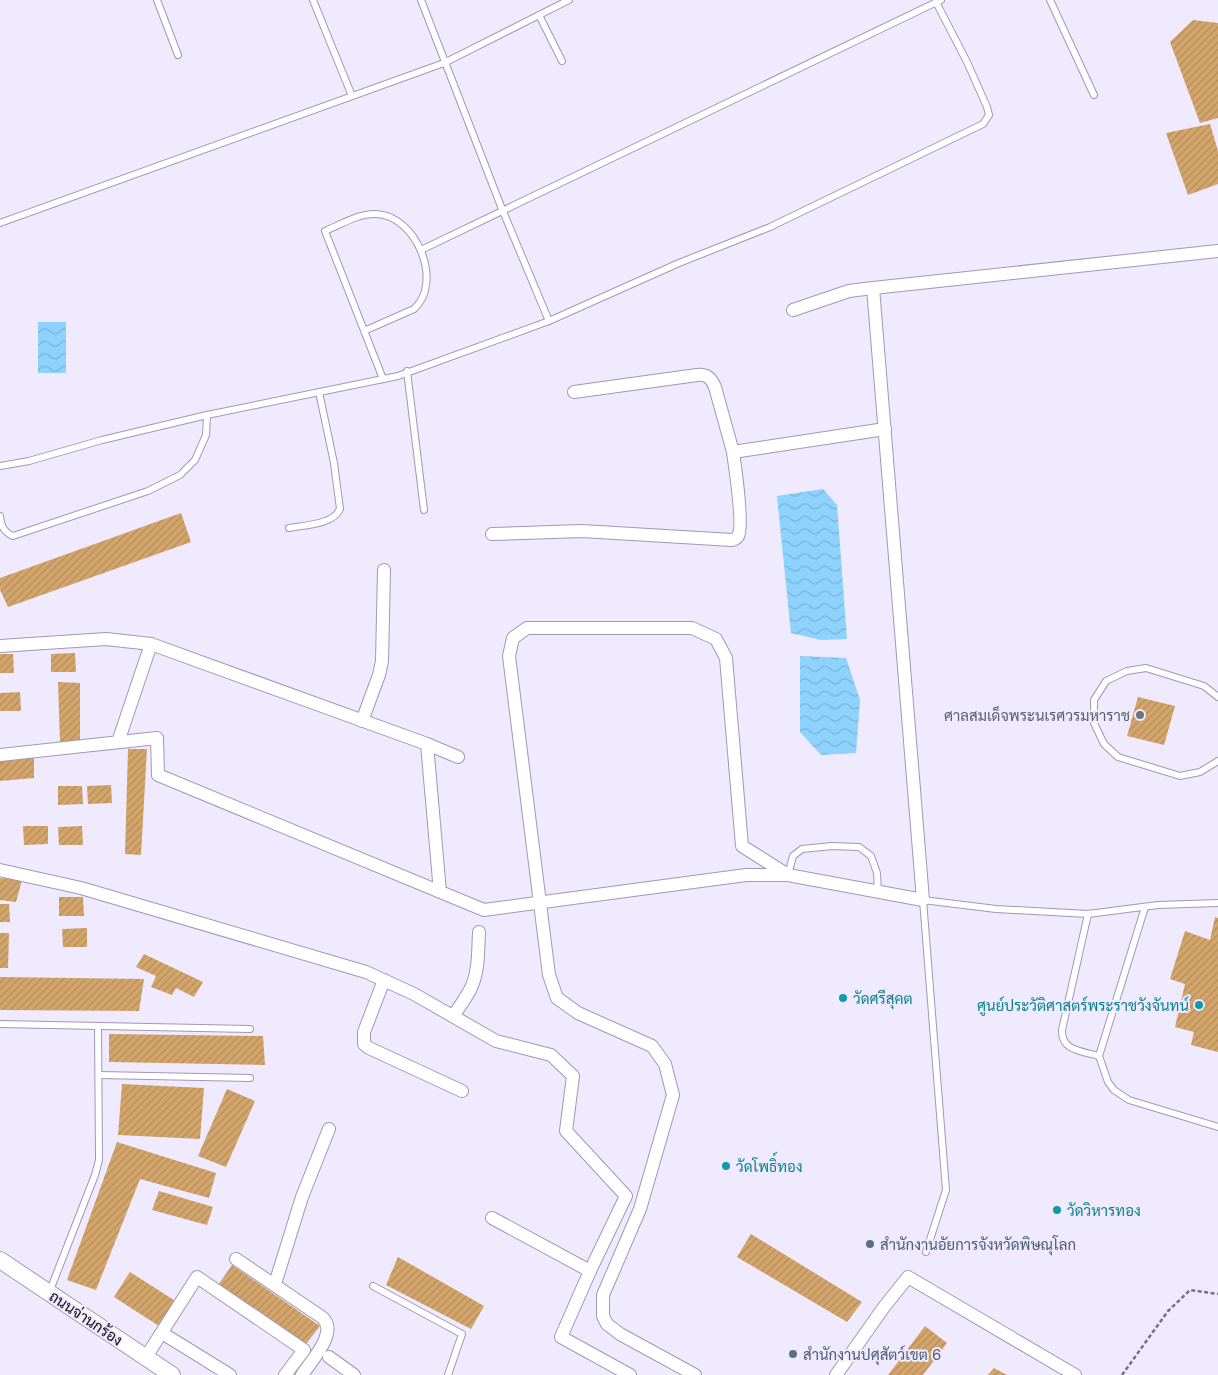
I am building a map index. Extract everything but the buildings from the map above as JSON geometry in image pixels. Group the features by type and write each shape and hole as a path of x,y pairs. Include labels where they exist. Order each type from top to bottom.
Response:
{"street":[{"path":"793,310 849,291 1218,251"},
{"path":"0,755 157,738 158,775 484,910 746,875 788,875 923,900 873,288"},
{"path":"492,534 582,531 732,540 738,536 739,515 733,452 715,387 708,376 697,375 574,392"},
{"path":"733,452 885,429"},
{"path":"362,721 380,675 384,570"},
{"path":"695,1375 620,1334 607,1324 603,1316 603,1295 640,1209 673,1095 665,1064 652,1046 578,1013 557,998 549,975 509,656 513,638 527,628 692,628 716,639 726,658 742,846 788,875"},
{"path":"0,646 106,639 151,644 458,757"},
{"path":"118,742 151,644"},
{"path":"427,744 440,892"},
{"path":"0,870 81,888 366,972 414,994 496,1042 551,1055 573,1076 566,1131 626,1196 561,1337 630,1375"},
{"path":"453,1016 470,989 474,978 479,932"},
{"path":"384,980 364,1032 364,1044 462,1091"},
{"path":"275,1284 302,1197 329,1129"},
{"path":"492,1218 590,1271"},
{"path":"236,1259 322,1318 328,1326 325,1340 302,1375"},
{"name":"ถนนจ่านกร้อง","path":"0,1260 172,1375"},
{"path":"146,1358 197,1277 304,1350 285,1375"},
{"path":"836,1375 884,1307 908,1277 1075,1375"},
{"path":"162,1333 230,1375"},
{"path":"330,1358 354,1375"}],"lane":[{"path":"157,0 178,55"},
{"path":"313,0 352,96"},
{"path":"421,0 502,209 550,321"},
{"path":"0,223 444,63 569,0"},
{"path":"1050,0 1094,95"},
{"path":"0,466 207,415 398,376 407,371 550,321 679,263 770,227 983,124 989,115 988,107 939,1 420,250"},
{"path":"539,15 562,62"},
{"path":"364,331 408,313 420,304 424,295 426,273 420,250 409,232 398,221 376,214 366,215 325,230 382,379"},
{"path":"407,371 424,510"},
{"path":"289,528 327,520 337,515 340,509 334,463 319,392"},
{"path":"0,516 1,524 6,532 13,536 148,491 180,474 195,460 206,435 207,415"},
{"path":"1218,697 1204,686 1146,668 1127,671 1106,682 1094,700 1094,723 1104,744 1118,757 1180,776 1200,772 1218,760"},
{"path":"788,875 793,856 802,849 832,846 859,847 871,856 877,873 878,892"},
{"path":"926,1252 946,1190 923,900 996,910 1088,914 1146,907 1218,903"},
{"path":"1146,907 1099,1056 1108,1082 1114,1090 1129,1100 1218,1127"},
{"path":"1088,914 1061,1038 1066,1045 1099,1056"},
{"path":"0,1024 250,1029"},
{"path":"49,1293 98,1165 100,1144 98,1026"},
{"path":"99,1075 250,1078"},
{"path":"373,1286 462,1334 448,1375"}],"path":[{"path":"1122,1375 1168,1311 1190,1290 1218,1294"}],"water":[{"path":"38,322 66,322 66,373 38,373"},
{"path":"823,489 837,505 847,639 821,640 791,633 777,496"},
{"path":"800,656 846,658 860,700 856,753 821,755 800,732"}],"place":[{"name":"ศาลสมเด็จพระนเรศวรมหาราช","path":"1140,715"},
{"name":"วัดศรีสุคต","path":"843,998"},
{"name":"ศูนย์ประวัติศาสตร์พระราชวังจันทน์","path":"1199,1005"},
{"name":"วัดโพธิ์ทอง","path":"726,1166"},
{"name":"วัดวิหารทอง","path":"1057,1210"},
{"name":"สำนักงานอัยการจังหวัดพิษณุโลก","path":"870,1244"},
{"name":"สำนักงานปศุสัตว์เขต 6","path":"793,1354"}]}
